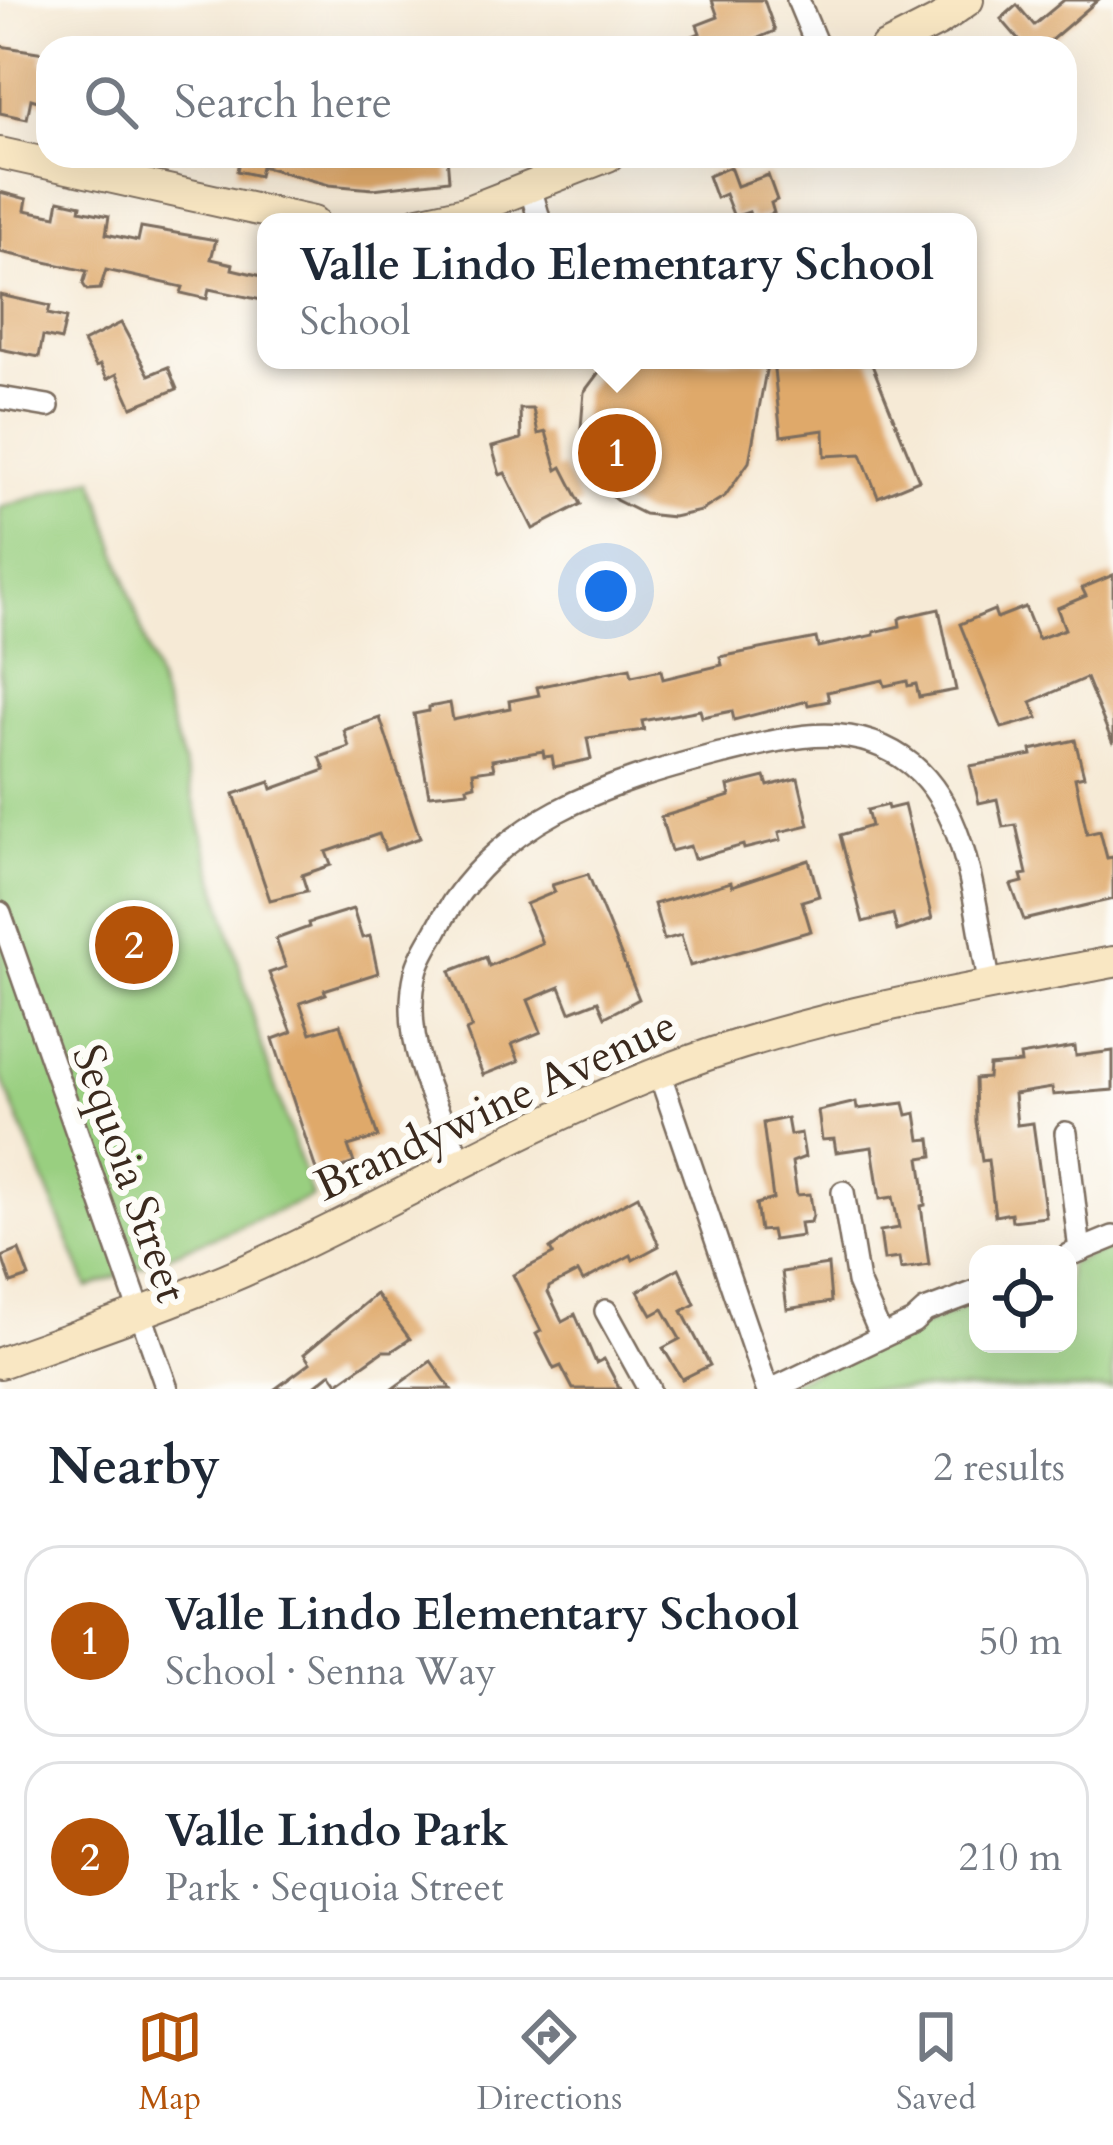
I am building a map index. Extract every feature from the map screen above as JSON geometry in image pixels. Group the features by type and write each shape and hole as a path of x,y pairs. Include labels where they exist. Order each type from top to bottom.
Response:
{"street":[{"path":"798,0 813,36"},
{"path":"909,36 968,0"},
{"path":"0,153 36,161"},
{"path":"68,168 272,213"},
{"path":"460,213 578,168"},
{"path":"530,187 537,213"},
{"path":"0,398 48,406"},
{"path":"462,1163 420,1068 412,1011 416,969 445,914 477,870 532,825 574,799 666,767 800,734 862,739 890,750 915,768 945,807 961,848 990,985"},
{"name":"Sequoia Street","path":"0,914 167,1389"},
{"name":"Brandywine Avenue","path":"0,1363 280,1254 659,1072 784,1030 1113,962"},
{"path":"659,1072 770,1389 969,1294"},
{"path":"1066,1133 1073,1245"},
{"path":"844,1192 858,1282 881,1335"},
{"path":"1077,1252 1113,1237"},
{"path":"606,1311 649,1389"}],"green space":[{"path":"94,478 184,766 262,1048 312,1197 88,1288 0,1074 0,508"},
{"path":"1113,1245 1113,1389 773,1389 969,1306 969,1353 1077,1353 1077,1260"}],"building":[{"path":"712,0 764,0 775,31 763,36 693,36 700,33 697,25 718,17"},
{"path":"1064,0 1098,0 1056,36 1016,36 1001,19 1017,5 1034,25"},
{"path":"0,46 36,52 36,100 31,99 27,119 0,113"},
{"path":"238,168 261,168 259,176"},
{"path":"268,168 448,168 449,180 373,189 329,185"},
{"path":"730,168 737,186 768,175 777,200 771,203 774,213 732,213 725,194 716,198 708,176"},
{"path":"0,192 27,199 25,210 56,216 59,200 109,216 106,234 138,241 141,227 216,240 211,259 257,275 257,299 209,289 207,299 181,293 183,287 106,270 100,289 87,290 83,284 87,271 0,252"},
{"path":"0,295 50,306 48,314 66,318 61,340 43,336 39,357 0,349"},
{"path":"121,323 149,375 168,367 177,389 132,407 117,374 107,379 100,365 96,367 83,342"},
{"path":"601,369 766,369 749,462 725,496 701,511 673,517 644,514 616,500 586,469 581,428 584,392"},
{"path":"774,369 874,369 919,480 878,497 861,454 825,456 824,430 781,436"},
{"path":"520,409 533,409 538,434 546,432 557,470 562,467 581,504 533,529 505,473 500,475 492,447 521,439"},
{"path":"1113,575 1113,744 1086,678 1031,702 1038,718 1002,728 960,624 994,610 997,618 1025,607 1038,639 1065,629 1057,608 1086,596 1082,588"},
{"path":"939,609 956,690 919,697 916,684 885,686 883,680 827,692 829,701 808,705 807,701 734,720 732,711 702,717 700,710 642,721 644,730 587,738 591,759 554,767 552,756 544,757 543,751 492,760 494,769 473,772 475,785 467,787 468,791 429,795 414,714 429,711 429,707 450,703 453,720 510,708 509,701 539,695 537,687 630,668 632,676 661,670 663,679 722,665 720,657 816,638 818,647 874,635 900,626 903,617"},
{"path":"380,718 420,838 385,850 379,834 326,852 331,865 302,875 307,891 270,900 234,794 270,782 272,789 325,770 320,757 349,747 344,730"},
{"path":"1075,740 1084,776 1075,778 1087,834 1100,831 1107,858 1113,857 1113,899 1024,920 1011,885 1023,882 1021,875 1027,874 1016,825 1003,827 997,799 979,803 970,766 1032,755 1031,750"},
{"path":"765,777 768,786 798,778 809,825 779,832 781,840 694,859 690,846 671,851 661,817 730,796 728,786"},
{"path":"887,805 888,809 904,805 932,919 897,931 893,914 863,922 840,835 871,826 867,810"},
{"path":"809,860 819,896 802,901 811,931 690,966 681,935 664,940 654,904 731,882 732,886"},
{"path":"588,874 639,999 605,1017 598,1001 570,1012 560,987 528,1000 541,1032 512,1044 519,1061 483,1075 466,1031 472,1028 450,971 486,957 489,966 542,943 526,904 555,892 552,885"},
{"path":"353,909 362,938 370,936 378,973 300,1003 311,1033 340,1024 378,1137 348,1146 354,1163 318,1176 273,1039 292,1032 269,973 286,967 276,939"},
{"path":"1075,1047 1076,1056 1113,1051 1113,1090 1053,1095 1052,1088 1014,1094 1017,1125 1033,1123 1046,1217 1012,1221 1011,1213 995,1216 988,1160 982,1161 976,1122 975,1079 988,1078 989,1066 1021,1063 1020,1056"},
{"path":"856,1102 857,1109 904,1103 907,1115 916,1113 920,1140 931,1139 933,1156 920,1158 929,1265 901,1269 899,1258 884,1260 880,1231 899,1228 893,1197 880,1199 872,1147 836,1152 834,1139 822,1140 818,1111"},
{"path":"787,1118 790,1135 801,1133 805,1157 792,1162 797,1195 810,1194 813,1215 811,1222 800,1223 802,1236 773,1240 771,1230 760,1231 756,1204 773,1199 763,1123"},
{"path":"638,1196 659,1246 583,1281 578,1272 549,1287 562,1321 575,1314 596,1363 604,1359 620,1389 573,1389 561,1366 554,1369 513,1275 553,1254 550,1249 582,1226"},
{"path":"19,1250 29,1277 11,1283 2,1257"},
{"path":"828,1265 831,1302 787,1309 782,1272"},
{"path":"679,1268 695,1304 682,1311 710,1365 682,1379 663,1348 680,1339 663,1309 652,1315 638,1291"},
{"path":"376,1294 410,1339 392,1351 383,1351 338,1383 331,1373 311,1389 275,1389 310,1363 304,1354"},
{"path":"431,1361 451,1389 392,1389"}],"place":[{"name":"Valle Lindo Elementary School","path":"617,453"},
{"name":"Valle Lindo Park","path":"134,945"}]}
